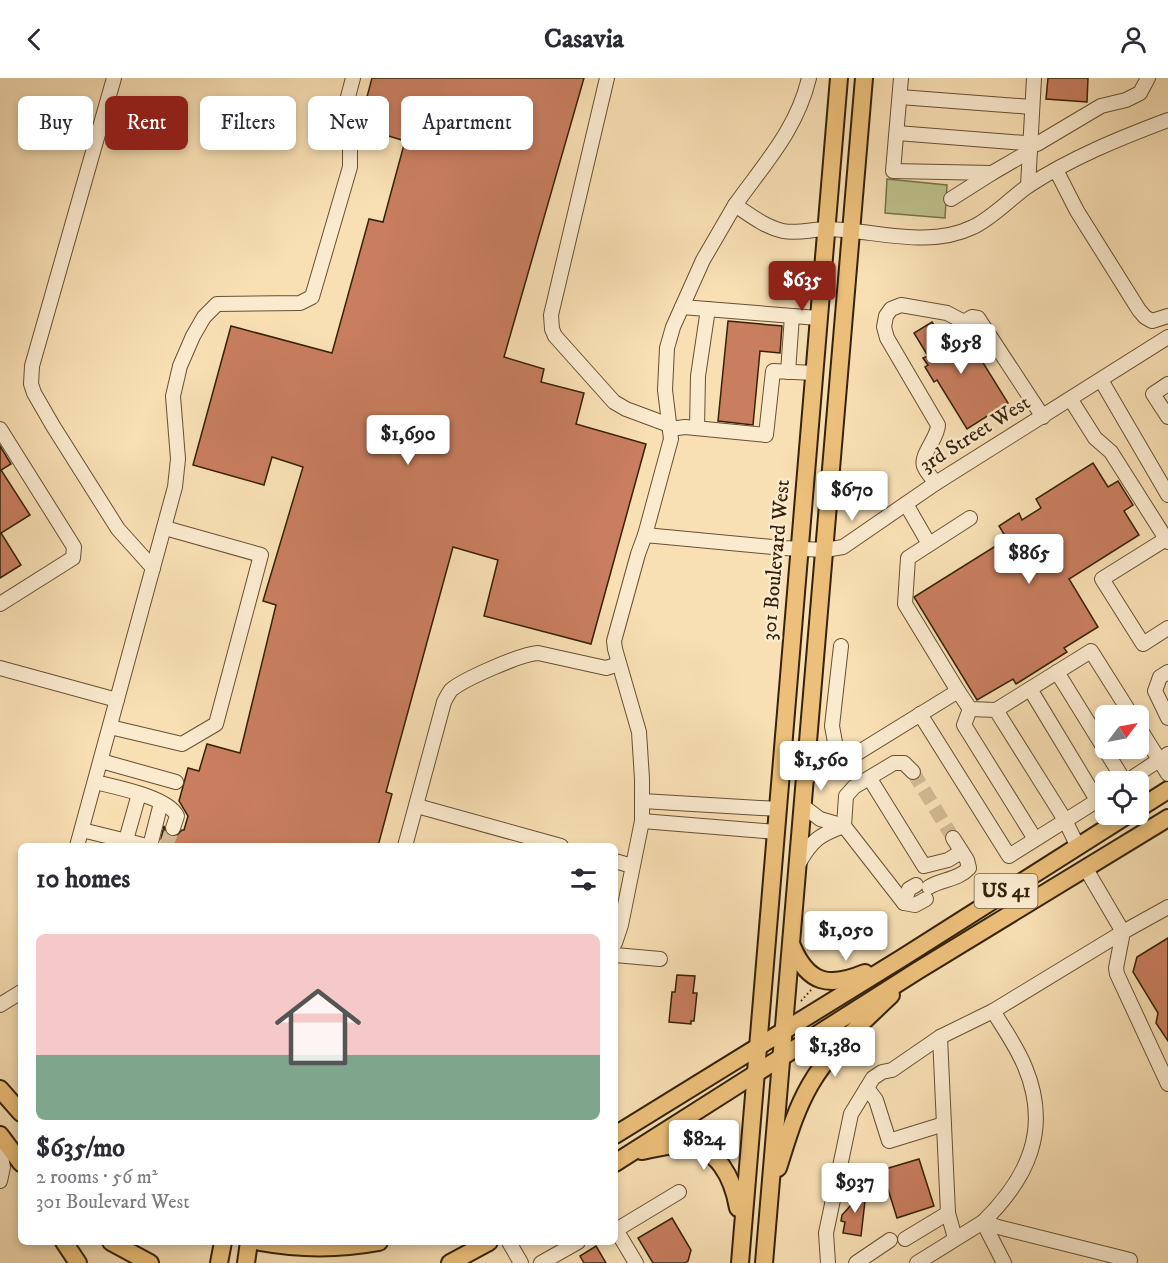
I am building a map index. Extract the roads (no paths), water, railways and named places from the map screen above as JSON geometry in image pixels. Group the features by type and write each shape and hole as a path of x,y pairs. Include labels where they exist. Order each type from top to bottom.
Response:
{"main road":[{"name":"301 Boulevard West","path":"742,1236 839,78"},
{"path":"764,1263 864,78"},
{"path":"1149,801 1168,790"},
{"name":"US 41","path":"618,1161 917,971 1168,818"},
{"name":"US 41","path":"618,1133 1112,825"},
{"path":"791,944 806,971 818,979 830,982 850,979 902,958"},
{"path":"770,1195 795,1117 810,1084 843,1042 917,971"},
{"path":"0,1089 18,1110"},
{"path":"2,1144 18,1160"},
{"path":"2,1144 18,1168"},
{"path":"632,1153 682,1145 697,1147 714,1157 727,1172 734,1188 742,1236 740,1263"},
{"path":"66,1245 78,1263"},
{"path":"117,1245 150,1263"},
{"path":"219,1263 222,1245"},
{"path":"246,1263 249,1245"},
{"path":"307,1245 337,1245"},
{"path":"453,1262 484,1245"}],"street":[{"path":"114,78 32,366 32,384 53,426 118,529 153,568"},
{"path":"78,843 175,487 178,459 173,396 184,356 204,317 217,304 300,303 312,297 350,167 350,147 340,127 353,78"},
{"path":"607,78 551,315 555,336 614,402 670,427 766,435 773,371 814,373"},
{"path":"618,934 642,821 642,801 639,732 615,649 616,633 670,447 665,390 667,348 703,260 735,205 789,131 797,116 809,78"},
{"path":"901,78 893,171 992,173"},
{"path":"1028,186 1034,78"},
{"path":"951,199 1101,106 1126,100 1140,93 1148,78"},
{"path":"900,97 1032,107"},
{"path":"735,205 780,230 806,232 826,229 888,236 939,237 973,227 1028,186 1081,156 1168,120"},
{"path":"897,134 1030,148"},
{"path":"1056,170 1077,211 1139,310 1152,321 1168,316"},
{"path":"936,483 924,465 923,459 938,432 938,425 887,338 885,321 891,309 901,305 947,313 964,322 972,317 978,318 1042,417"},
{"path":"682,307 818,318"},
{"path":"697,428 698,376 708,309"},
{"path":"788,372 792,316"},
{"name":"3rd Street West","path":"645,535 825,550 843,547 936,483 1168,337"},
{"path":"1101,380 1168,495"},
{"path":"1168,384 1153,394 1168,417"},
{"path":"1071,399 1095,438 1111,452 1167,540 1102,579 1143,644 1168,628"},
{"path":"0,429 74,547 73,558 0,604"},
{"path":"906,504 929,544"},
{"path":"970,518 908,558 905,604 970,709"},
{"path":"110,727 182,744 216,724 261,555 165,528"},
{"path":"839,764 832,726 841,646"},
{"path":"970,709 996,710 1091,651 1125,705"},
{"path":"406,843 444,702 453,688 530,653 538,652 606,668 619,664"},
{"path":"0,668 117,700"},
{"path":"1057,672 1118,771"},
{"path":"1168,672 1160,677 1155,692 1168,718"},
{"path":"1030,689 1095,788"},
{"path":"806,776 830,770 958,691"},
{"path":"970,709 964,725 1035,839"},
{"path":"996,710 1065,820 1078,847"},
{"path":"920,714 1009,856 1095,801"},
{"path":"1149,739 1164,757 1168,774"},
{"path":"1142,771 1164,757"},
{"path":"100,761 176,782"},
{"path":"844,826 846,796 855,787 894,763 904,763 913,772"},
{"path":"870,779 924,866 948,860 961,852"},
{"path":"95,782 139,794 161,803 175,812 177,816 173,828"},
{"path":"126,840 139,794"},
{"path":"642,801 778,809"},
{"path":"150,843 161,803"},
{"path":"417,806 550,843"},
{"path":"803,806 820,819 844,826 904,903 926,889 961,876 969,868 953,838"},
{"path":"642,821 776,832"},
{"path":"798,864 810,843 826,832 844,826"},
{"path":"82,830 138,843"},
{"path":"618,862 632,866"},
{"path":"1086,868 1123,932 1116,963 1117,974 1168,1084"},
{"path":"828,1263 826,1233 851,1114 878,1074 892,1070 940,1037 993,1011 1168,907"},
{"path":"618,955 660,959"},
{"path":"0,1005 18,996"},
{"path":"917,1263 983,1222 1019,1181 1030,1153 1036,1111 1030,1080 1020,1056 993,1011"},
{"path":"940,1037 948,1213 955,1238"},
{"path":"867,1088 876,1100 890,1141 944,1124"},
{"path":"0,1181 3,1167 2,1144"},
{"path":"618,1228 679,1192"},
{"path":"905,1239 948,1213"},
{"path":"983,1222 1130,1260"},
{"path":"983,1222 1004,1263"},
{"path":"618,1232 636,1263"},
{"path":"856,1263 890,1240"},
{"path":"511,1245 521,1263"},
{"path":"541,1263 564,1257 575,1245"}],"tunnel":[{"path":"913,772 953,838"},
{"path":"167,843 173,828"}]}
